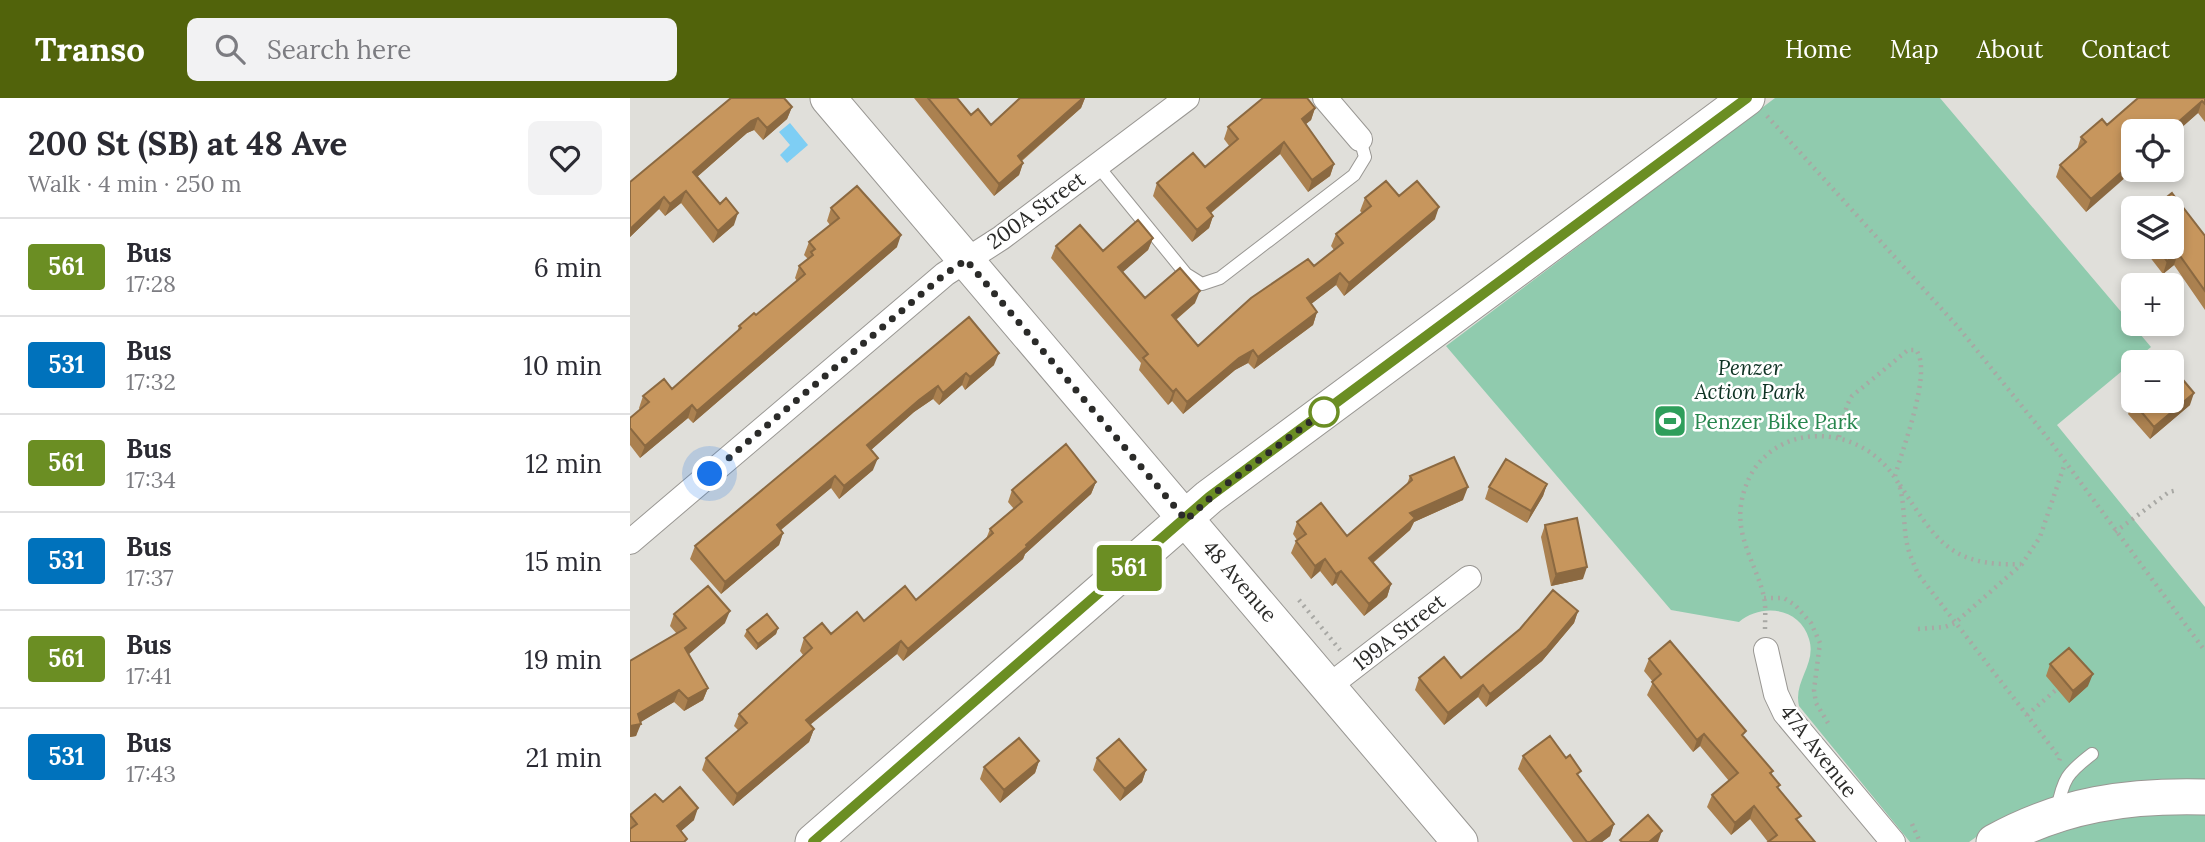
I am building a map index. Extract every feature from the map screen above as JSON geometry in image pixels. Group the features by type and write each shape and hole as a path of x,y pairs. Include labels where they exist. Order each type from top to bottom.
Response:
{"street":[{"name":"48 Avenue","path":"828,98 1460,842"},
{"name":"200A Street","path":"630,542 945,274 1001,238 1187,98"},
{"path":"1325,98 1360,139"},
{"path":"813,842 1220,489 1756,105"},
{"name":"199A Street","path":"1329,686 1469,578"},
{"name":"47A Avenue","path":"1766,650 1776,694 1785,713 1893,842"},
{"path":"1994,842 2056,814 2122,798 2205,797"}],"lane":[{"path":"1097,165 1186,274 1202,284 1220,278 1354,175 1365,157 1360,139"},
{"path":"2056,814 2062,785 2070,771 2092,754"}],"path":[{"path":"1756,105 1958,327 2065,462 2205,650"},
{"path":"1839,437 1852,396 1909,351 1916,351 1920,356 1922,369 1919,389 1894,477"},
{"path":"1764,608 1764,598 1745,548 1740,509 1744,485 1762,460 1787,442 1814,434 1839,437 1858,444 1888,467 1944,545 1959,556 1998,565 2022,564"},
{"path":"1919,629 1945,627 1955,623 2022,564 2040,537 2065,462"},
{"path":"1899,484 1907,545 1918,574 2060,758 2054,766"},
{"path":"2115,532 2169,492 2177,491"},
{"path":"1764,598 1784,598 1795,605 1811,623 1820,643 1814,690 1816,704 1831,727"},
{"path":"1299,600 1341,651"},
{"path":"2027,715 2057,689"},
{"path":"1909,821 1918,832 1920,842"}],"green space":[{"name":"Penzer Action Park","path":"1775,98 1940,98 2121,312 2121,336 2142,336 2151,347 2147,350 2121,350 2121,372 2057,425 2205,607 2205,783 1979,835 1969,842 1910,842 1799,706 1799,689 1811,648 1804,628 1797,620 1779,611 1758,612 1739,622 1671,610 1446,346"},
{"path":"2205,811 2205,842 2023,842 2105,816"}],"water":[{"path":"790,123 808,145 787,163 780,155 790,145 779,132"}],"building":[{"path":"731,98 784,98 792,107 767,128 758,118 751,121 693,172 720,204 726,198 738,213 718,231 686,191 670,204 664,197 630,229 630,182"},
{"path":"928,98 957,98 971,115 978,109 991,125 1020,98 1083,98 1018,156 1023,163 999,184"},
{"path":"1263,98 1307,98 1315,108 1302,119 1334,164 1312,180 1284,142 1207,208 1213,216 1197,230 1157,183 1193,153 1205,167 1238,139 1228,127"},
{"path":"2138,98 2205,98 2205,104 2202,101 2182,119 2121,119 2121,173 2091,199 2060,165 2086,142 2081,137 2102,119 2107,125"},
{"path":"1386,181 1399,196 1417,181 1439,207 1349,283 1340,273 1307,298 1317,312 1258,357 1253,350 1239,358 1187,402 1176,389 1173,392 1143,358 1148,354 1056,246 1080,225 1103,251 1138,220 1153,238 1118,267 1145,298 1180,268 1200,291 1172,315 1198,346 1251,298 1308,259 1314,266 1343,243 1336,234 1371,206 1365,198"},
{"path":"857,186 901,235 697,411 692,405 645,446 630,428 630,418 649,402 643,396 664,379 672,389 741,328 739,326 754,313 756,315 805,274 799,266 813,255 811,252 815,249 809,242 839,218 831,208"},
{"path":"2184,209 2205,236 2205,291 2182,259"},
{"path":"969,317 999,353 970,377 966,373 943,393 938,386 919,400 867,445 878,458 844,486 835,476 777,525 783,533 725,582 695,546"},
{"path":"2184,381 2194,393 2184,402"},
{"path":"2142,413 2170,413 2154,427"},
{"path":"1066,444 1096,482 1026,545 1027,547 908,649 901,641 806,720 814,729 737,794 706,758 747,723 739,714 812,648 804,638 822,623 831,634 857,612 864,621 905,586 916,600 993,533 990,529 1022,502 1012,490"},
{"path":"1454,457 1468,487 1410,513 1415,518 1369,558 1391,584 1369,604 1341,571 1336,574 1325,559 1315,566 1296,541 1306,534 1297,522 1321,503 1347,536 1412,480 1410,476"},
{"path":"1506,459 1547,484 1531,511 1489,487"},
{"path":"1577,518 1587,567 1556,574 1545,525"},
{"path":"708,586 730,611 685,648 708,688 688,699 679,690 638,714 641,724 630,726 630,661 686,628 674,614"},
{"path":"1553,590 1578,611 1547,648 1490,694 1483,685 1448,713 1419,678 1444,657 1461,678 1520,629"},
{"path":"767,614 778,628 758,644 747,630"},
{"path":"1670,641 1746,731 1742,735 1773,771 1770,773 1780,785 1777,787 1801,816 1796,819 1815,842 1768,842 1777,835 1754,806 1735,823 1712,795 1738,773 1704,734 1697,740 1652,682 1661,674 1649,659"},
{"path":"2069,648 2093,674 2073,691 2050,664"},
{"path":"1550,736 1566,758 1570,755 1581,771 1577,774 1614,824 1590,842 1587,842 1523,756"},
{"path":"1019,738 1039,761 1004,790 984,767"},
{"path":"1119,739 1146,770 1125,789 1097,758"},
{"path":"680,787 698,808 677,826 687,839 684,842 630,842 630,829 637,824 630,815 655,794 663,802"},
{"path":"1648,815 1662,831 1649,842 1620,840"}],"bus line":[{"name":"561","path":"813,842 1186,520 1209,497 1747,98"}],"place":[{"name":"Penzer Bike Park","path":"1670,421"}],"route":[{"path":"710,474 945,274 966,260 1186,520 1209,497 1330,407 1324,412"}]}
